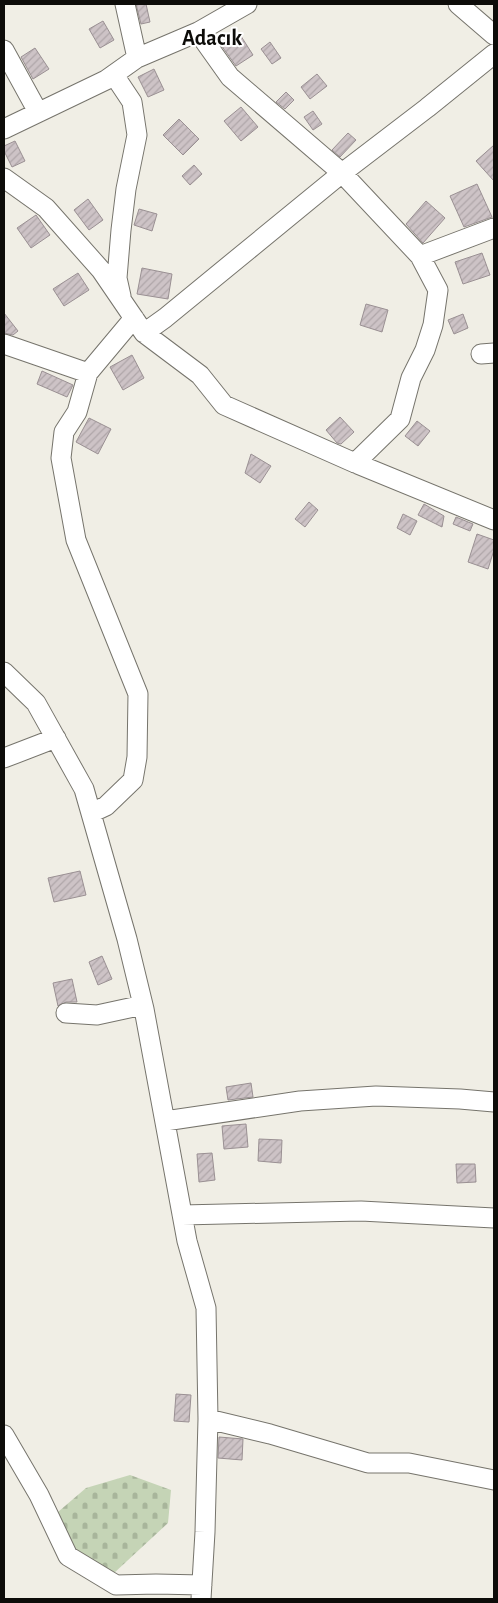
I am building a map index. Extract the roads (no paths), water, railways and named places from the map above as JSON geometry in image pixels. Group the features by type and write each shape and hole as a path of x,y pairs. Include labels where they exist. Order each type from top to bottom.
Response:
{"street":[{"path":"125,4 137,58"},
{"path":"4,129 106,80 137,58 198,32 248,4"},
{"path":"458,4 494,35"},
{"path":"198,32 230,77 342,173 420,256 438,290 433,325 425,350 411,378 400,419 355,464"},
{"path":"4,50 38,112"},
{"path":"92,813 106,806 133,780 137,757 138,694 76,540 61,458 64,432 76,412 88,373 139,326 165,318 342,173 494,54"},
{"path":"114,75 132,102 137,135 126,189 121,230 117,278 122,300"},
{"path":"4,178 46,208 101,270 139,326 200,375 224,405 355,464 494,520"},
{"path":"420,256 494,228"},
{"path":"4,344 88,373"},
{"path":"4,672 36,703 84,789 127,939 143,1005 187,1241 206,1308 208,1419 201,1592 156,1584 121,1592 68,1556 40,1495 4,1435"},
{"path":"4,758 56,738"},
{"path":"66,1013 97,1015 143,1005"},
{"path":"165,1121 300,1102 376,1096 494,1102"},
{"path":"182,1215 361,1211 494,1218"},
{"path":"208,1419 270,1434 368,1463 409,1463 494,1480"}],"district":[{"name":"Adacık","path":"212,38"}]}
